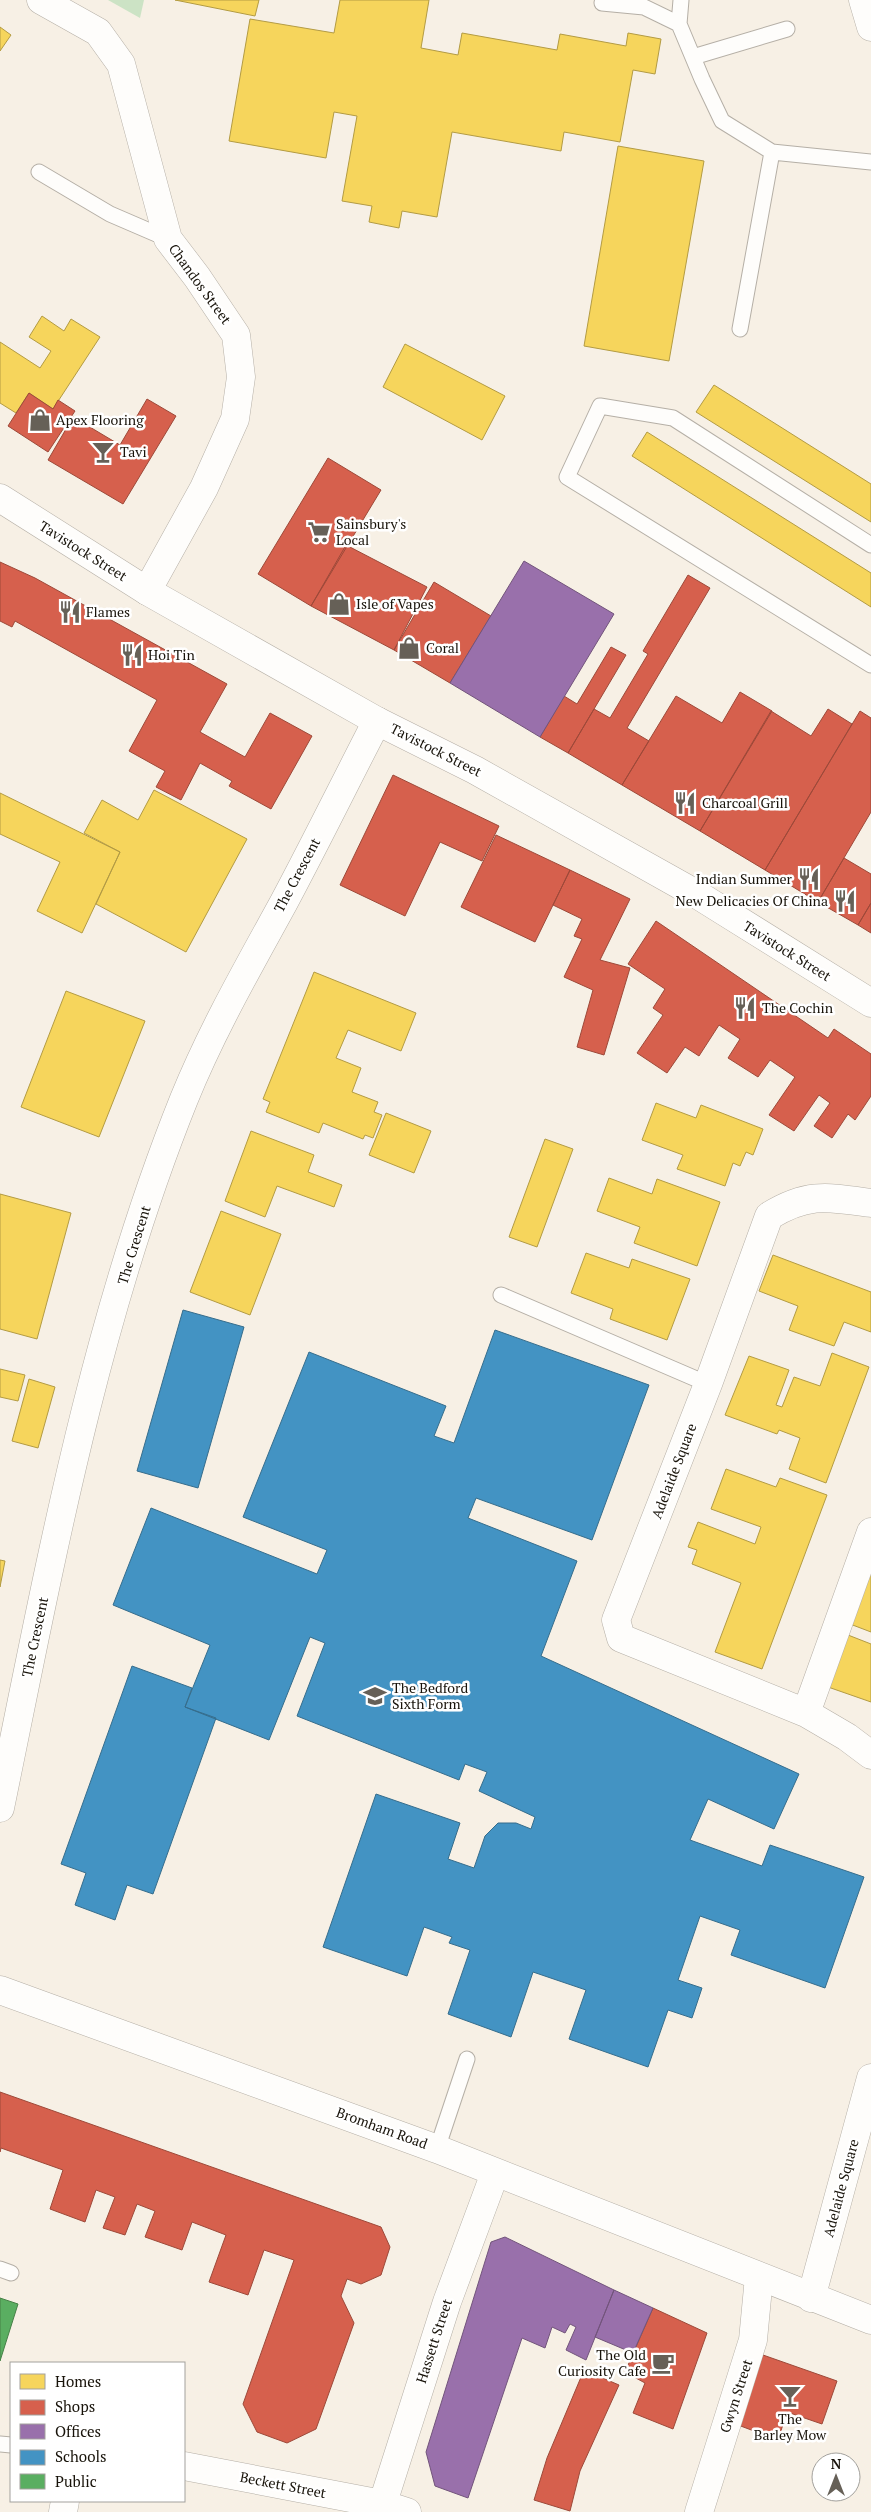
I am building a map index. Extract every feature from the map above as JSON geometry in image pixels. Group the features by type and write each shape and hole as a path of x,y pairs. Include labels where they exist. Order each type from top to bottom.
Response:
{"street":[{"name":"Chandos Street","path":"40,0 98,32 121,64 168,239 236,334 241,377 235,419 204,488 147,592"},
{"path":"863,0 871,27"},
{"name":"Tavistock Street","path":"0,498 147,592 377,721 475,770 689,890 871,1003"},
{"name":"The Crescent","path":"0,1808 58,1530 91,1388 154,1180 185,1098 221,1016 286,898 377,721"},
{"name":"Adelaide Square","path":"871,1203 825,1196 787,1204 769,1216 708,1384 616,1620 621,1638 806,1713 847,1737 871,1755"},
{"path":"806,1713 871,1532"},
{"name":"Bromham Road","path":"0,1990 437,2149 811,2298 871,2320"},
{"name":"Adelaide Square","path":"811,2298 871,2078"},
{"name":"Hassett Street","path":"390,2509 447,2302 495,2173"},
{"name":"Gwyn Street","path":"699,2512 753,2340 759,2277"},
{"name":"Beckett Street","path":"185,2466 390,2509"}],"lane":[{"path":"681,0 680,24 722,121 772,152 871,162"},
{"path":"602,3 644,6 680,24"},
{"path":"693,57 787,29"},
{"path":"740,329 772,152"},
{"path":"39,172 110,214 168,239"},
{"path":"871,545 673,418 600,406 567,477 871,665"},
{"path":"501,1295 708,1384"},
{"path":"437,2149 467,2059"}],"green space":[{"path":"108,0 144,0 140,18"}],"building: Homes":[{"path":"175,0 259,0 255,16"},
{"path":"340,0 429,0 421,48 458,55 462,33 557,50 560,34 626,46 628,33 661,39 655,74 633,70 620,142 564,132 561,151 452,132 437,217 402,211 399,228 369,222 372,206 342,201 357,116 334,112 326,158 229,141 250,19 334,33"},
{"path":"0,27 11,35 0,51"},
{"path":"618,146 704,161 669,361 584,346"},
{"path":"42,316 64,331 71,319 100,337 53,409 29,393 16,413 0,403 0,342 40,368 51,351 29,337"},
{"path":"405,344 505,396 482,440 383,387"},
{"path":"714,385 871,484 871,522 696,412"},
{"path":"647,432 871,573 871,607 632,456"},
{"path":"154,790 247,839 186,952 96,904 120,852 84,833 102,800 138,820"},
{"path":"0,793 120,852 82,933 37,911 60,862 0,834"},
{"path":"314,972 416,1013 401,1051 348,1030 336,1058 361,1068 352,1092 378,1102 374,1112 382,1115 373,1138 365,1135 363,1139 323,1123 319,1133 266,1112 270,1102 263,1099"},
{"path":"66,991 145,1021 99,1137 21,1107"},
{"path":"656,1103 696,1118 701,1105 763,1129 753,1155 746,1152 740,1166 733,1163 725,1186 677,1169 683,1155 642,1140"},
{"path":"386,1113 431,1131 414,1173 369,1155"},
{"path":"251,1131 314,1155 308,1172 342,1185 334,1207 277,1186 265,1217 225,1201"},
{"path":"545,1139 573,1149 537,1247 509,1237"},
{"path":"609,1178 652,1194 657,1179 720,1202 697,1266 634,1243 640,1227 597,1211"},
{"path":"0,1194 71,1213 37,1339 0,1329"},
{"path":"221,1211 281,1234 250,1315 190,1292"},
{"path":"586,1253 629,1268 632,1259 690,1279 667,1340 610,1319 613,1309 571,1293"},
{"path":"773,1255 871,1292 871,1332 844,1322 834,1346 789,1330 798,1306 759,1291"},
{"path":"832,1353 869,1367 826,1483 789,1469 800,1438 779,1430 777,1434 725,1415 749,1356 789,1370 776,1405 782,1407 794,1377 820,1386"},
{"path":"0,1369 25,1375 18,1401 0,1397"},
{"path":"29,1379 55,1387 38,1448 12,1441"},
{"path":"726,1469 776,1487 780,1478 827,1495 762,1669 715,1652 741,1583 692,1564 697,1550 688,1547 698,1522 755,1544 761,1527 711,1509"},
{"path":"0,1560 5,1561 0,1587"},
{"path":"869,1574 871,1574 871,1632 850,1624"},
{"path":"848,1635 871,1644 871,1702 828,1687"}],"building: Shops":[{"name":"Apex Flooring","path":"29,393 53,409 58,400 75,411 48,452 8,426"},
{"name":"Tavi","path":"147,399 176,416 123,504 48,460 73,417 120,445"},
{"name":"Sainsbury's Local","path":"328,458 381,490 311,606 258,574"},
{"path":"346,545 427,587 394,650 311,606"},
{"path":"0,562 35,578 227,684 200,732 245,757 270,713 312,736 271,809 229,786 232,781 200,763 181,800 156,787 165,771 129,751 157,700 15,621 12,627 0,621"},
{"path":"688,575 710,588 627,728 649,741 622,785 568,753 594,709 610,718 648,654 643,651"},
{"path":"434,582 491,616 450,683 394,650"},
{"path":"611,647 626,655 568,753 540,737 564,696 577,704"},
{"path":"740,692 772,711 700,831 622,785 676,696 722,723"},
{"path":"828,709 852,724 765,870 700,831 771,711 811,736"},
{"path":"860,711 871,718 871,812 818,902 765,870"},
{"path":"393,775 499,826 482,861 440,842 405,916 340,885"},
{"path":"496,835 570,870 535,942 461,907"},
{"path":"844,858 871,874 871,903 858,925 818,902"},
{"path":"570,870 630,899 600,960 630,968 604,1055 577,1047 593,990 564,977 582,939 574,936 582,919 553,905"},
{"path":"871,903 871,933 858,925"},
{"path":"656,921 828,1038 834,1029 871,1054 871,1096 855,1120 848,1114 832,1138 814,1126 830,1103 819,1095 794,1131 769,1115 795,1077 770,1060 758,1077 728,1058 740,1039 719,1025 699,1056 685,1047 667,1073 637,1053 663,1015 653,1008 665,989 628,964"},
{"path":"0,2092 381,2227 390,2247 381,2275 361,2284 347,2279 341,2296 354,2323 316,2429 287,2443 257,2432 243,2404 294,2260 264,2250 248,2295 209,2282 226,2235 192,2222 182,2250 145,2237 155,2211 137,2204 125,2235 103,2228 115,2197 96,2190 85,2222 50,2209 63,2170 1,2148 0,2152"},
{"name":"The Old Curiosity Cafe","path":"653,2308 707,2333 673,2429 633,2413 645,2383 625,2372"},
{"name":"The Barley Mow","path":"763,2355 837,2381 822,2424 787,2412 778,2440 738,2425"},
{"path":"584,2370 619,2385 580,2471 570,2511 534,2500 547,2458"}],"building: Offices":[{"path":"524,561 614,614 540,737 450,683"},
{"path":"505,2237 614,2290 586,2360 566,2350 576,2327 570,2324 565,2333 552,2327 545,2348 522,2338 468,2498 435,2486 426,2452 491,2242"},
{"path":"614,2290 653,2308 633,2353 595,2337"}],"building: Schools":[{"path":"183,1310 244,1327 198,1488 137,1471"},
{"path":"495,1330 649,1385 592,1540 476,1498 468,1518 577,1561 541,1656 799,1774 774,1829 708,1799 690,1840 762,1866 770,1845 864,1877 825,1988 731,1955 740,1930 700,1916 678,1980 702,1988 692,2018 668,2010 648,2067 569,2039 586,1990 533,1972 511,2037 448,2014 470,1950 449,1943 452,1937 424,1927 407,1976 323,1947 376,1794 460,1823 448,1859 474,1868 485,1836 498,1823 516,1823 531,1829 535,1817 479,1791 487,1772 465,1764 459,1780 297,1716 325,1643 310,1637 269,1740 185,1707 210,1645 113,1605 151,1508 317,1574 327,1550 243,1517 309,1352 446,1406 434,1436 454,1443"},
{"path":"132,1666 192,1688 185,1707 216,1718 153,1894 127,1885 115,1920 75,1905 86,1873 61,1864"}],"building: Public":[{"path":"0,2298 18,2304 0,2361"}],"place":[{"name":"Apex Flooring","path":"40,420"},
{"name":"Tavi","path":"103,452"},
{"name":"Sainsbury's Local","path":"319,532"},
{"name":"Isle of Vapes","path":"339,604"},
{"name":"Flames","path":"70,612"},
{"name":"Coral","path":"409,648"},
{"name":"Hoi Tin","path":"132,655"},
{"name":"Charcoal Grill","path":"685,803"},
{"name":"Indian Summer","path":"809,879"},
{"name":"New Delicacies Of China","path":"845,901"},
{"name":"The Cochin","path":"745,1008"},
{"name":"The Bedford Sixth Form","path":"375,1696"},
{"name":"The Old Curiosity Cafe","path":"663,2363"},
{"name":"The Barley Mow","path":"790,2396"}]}
